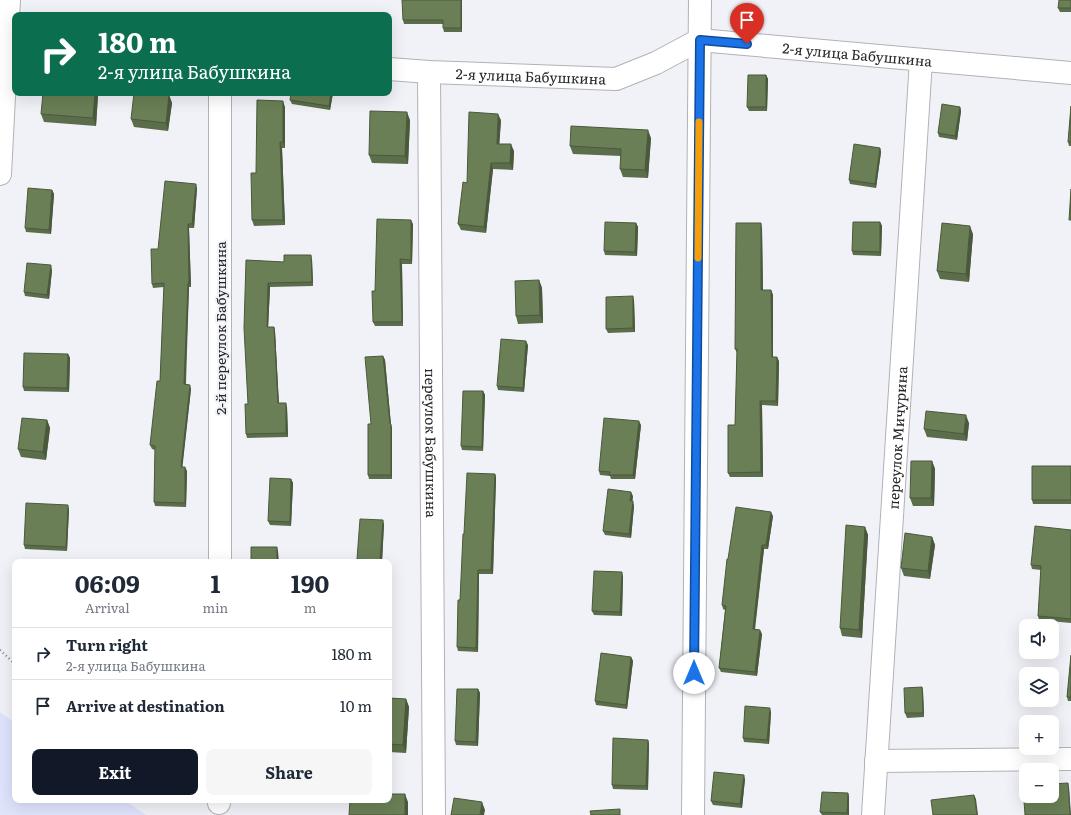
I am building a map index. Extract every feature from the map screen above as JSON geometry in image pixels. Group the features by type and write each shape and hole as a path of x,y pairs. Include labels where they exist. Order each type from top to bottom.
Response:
{"street":[{"path":"0,174 11,42 9,0"},
{"path":"693,815 700,0"},
{"name":"2-я улица Бабушкина","path":"392,69 616,79 656,63 700,40 1071,72"},
{"name":"переулок Мичурина","path":"873,815 921,60"},
{"name":"переулок Бабушкина","path":"429,72 434,815"},
{"name":"2-й переулок Бабушкина","path":"220,96 220,559"},
{"path":"876,761 1071,759"}],"path":[{"path":"0,650 12,661"}],"shaded area":[{"path":"0,712 12,721 12,803 128,803 146,815 0,815"}],"building":[{"path":"402,0 461,0 461,28 443,28 443,20 403,20"},
{"path":"1059,0 1071,0 1071,8 1058,8"},
{"path":"748,75 766,75 766,107 747,107"},
{"path":"43,96 95,96 93,118 41,114"},
{"path":"134,96 169,96 166,123 131,119"},
{"path":"291,96 331,96 329,106 290,100"},
{"path":"257,100 283,101 283,142 280,142 283,220 252,220 251,173 256,173"},
{"path":"942,104 960,107 955,136 938,133"},
{"path":"1071,106 1071,142 1068,142"},
{"path":"370,111 407,112 405,156 369,155"},
{"path":"469,112 498,114 497,144 511,144 510,163 491,163 484,227 458,224 463,182 467,183"},
{"path":"571,126 648,130 645,170 620,169 621,149 570,146"},
{"path":"854,144 880,148 875,184 849,180"},
{"path":"165,181 196,184 192,224 188,224 189,283 184,384 190,385 181,467 185,467 185,503 154,502 155,446 150,445 157,381 160,381 164,283 152,284 151,249 158,249"},
{"path":"28,188 52,190 49,230 25,228"},
{"path":"1071,189 1071,220 1069,220"},
{"path":"377,219 411,220 411,260 400,259 402,322 373,322 372,291 375,291"},
{"path":"605,222 636,223 635,252 604,251"},
{"path":"853,222 880,222 880,252 852,251"},
{"path":"736,223 761,223 761,290 771,290 772,357 777,357 776,401 760,401 761,472 728,473 728,425 735,425 737,349 735,349"},
{"path":"942,223 970,226 966,274 937,271"},
{"path":"284,255 311,255 312,282 268,283 267,327 274,327 278,403 286,403 286,433 246,434 245,404 248,404 244,328 246,260 284,262"},
{"path":"27,263 51,265 47,295 24,292"},
{"path":"539,280 540,315 516,316 515,281"},
{"path":"633,296 633,328 606,329 606,297"},
{"path":"501,339 526,341 523,388 497,386"},
{"path":"24,353 68,354 67,388 23,387"},
{"path":"383,356 391,424 391,475 368,475 368,424 371,424 365,357"},
{"path":"463,391 483,391 482,447 461,446"},
{"path":"926,411 966,415 964,434 924,429"},
{"path":"22,418 47,420 43,452 18,449"},
{"path":"604,418 639,421 633,475 609,475 610,472 599,471"},
{"path":"911,461 932,461 931,498 910,498"},
{"path":"1032,466 1071,466 1071,500 1032,500"},
{"path":"467,473 495,474 491,570 478,570 476,648 457,647 458,600 460,600"},
{"path":"270,478 291,479 290,522 268,521"},
{"path":"608,489 631,492 630,501 633,501 629,534 603,531"},
{"path":"26,503 68,505 66,547 24,545"},
{"path":"736,507 771,512 766,545 762,545 753,629 760,630 755,672 719,668 726,606 722,605 727,559"},
{"path":"360,519 383,520 380,559 357,559"},
{"path":"846,525 865,527 859,630 840,628"},
{"path":"1035,526 1071,530 1071,619 1038,616 1041,566 1031,565"},
{"path":"905,533 932,537 928,571 901,568"},
{"path":"251,547 277,547 277,559 251,559"},
{"path":"594,571 622,572 620,612 592,611"},
{"path":"601,653 631,657 626,705 595,701"},
{"path":"1071,655 1071,697 1067,697"},
{"path":"922,687 923,713 905,713 904,688"},
{"path":"457,689 478,689 476,742 455,741"},
{"path":"392,698 406,699 403,745 392,744"},
{"path":"745,706 770,708 767,740 743,738"},
{"path":"613,738 648,740 646,786 612,785"},
{"path":"714,772 744,775 740,804 711,801"},
{"path":"1068,783 1070,815 1025,815 1024,803 1059,803 1059,784"},
{"path":"822,792 848,793 847,813 820,812"},
{"path":"392,794 405,794 405,815 349,815 350,803 392,803"},
{"path":"974,795 977,815 933,815 931,800"},
{"path":"454,798 482,802 480,815 451,815"},
{"path":"620,809 620,815 591,815 590,811"}],"slow traffic":[{"path":"698,258 699,122"}],"route":[{"path":"694,673 700,40 747,44"}]}
